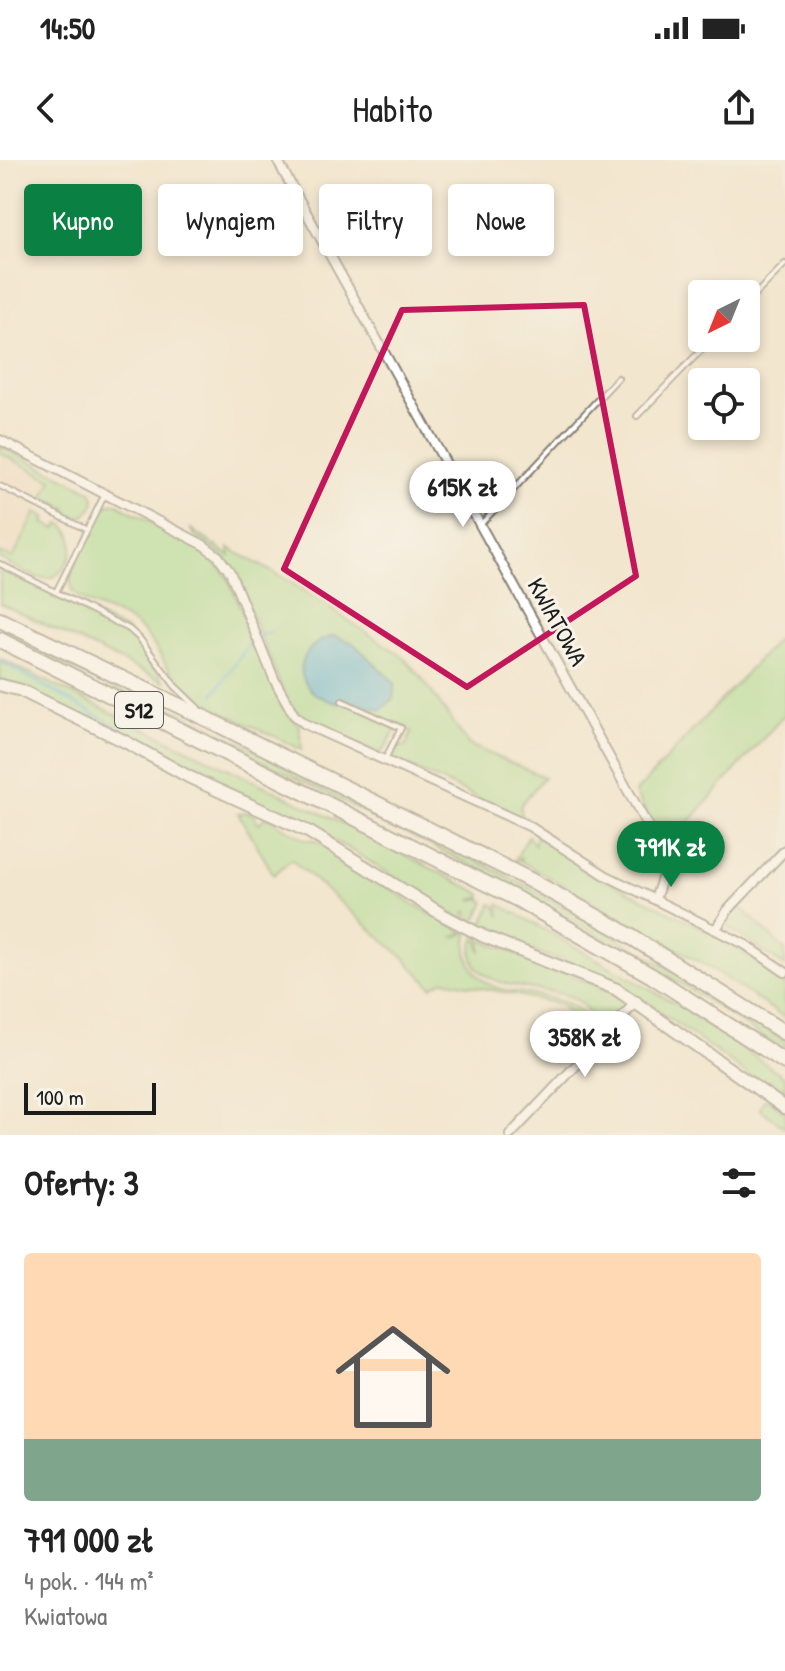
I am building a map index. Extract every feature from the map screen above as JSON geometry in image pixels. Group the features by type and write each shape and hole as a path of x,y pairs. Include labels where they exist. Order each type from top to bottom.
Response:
{"highway":[{"name":"S12","path":"0,620 526,878 617,928 785,1033"},
{"name":"S12","path":"0,640 517,899 652,976 785,1062"}],"street":[{"name":"KWIATOWA","path":"277,160 661,850 665,870 655,899"},
{"path":"0,440 202,544 218,556 230,572 275,681 294,715 321,733 519,822 605,875 746,945 785,972"},
{"path":"0,685 20,690 179,772 309,832 483,936 595,979 637,1001 785,1108"},
{"path":"716,929 736,901 785,850"},
{"path":"510,1135 637,1001"}],"lane":[{"path":"760,290 785,264"},
{"path":"637,416 699,352"},
{"path":"480,525 618,378"},
{"path":"0,486 87,530"},
{"path":"56,592 105,494"},
{"path":"0,564 129,629 175,686 211,721"},
{"path":"342,701 401,728 384,761"}],"highlighted area":[{"path":"584,305 636,576 467,687 284,569 402,310"}],"shaded area":[{"path":"0,454 52,480 13,559 0,553"}],"green space":[{"path":"0,446 91,491 94,499 92,508 84,516 75,518 64,515 67,508 49,500 47,503 42,501 52,480 0,453"},
{"path":"115,503 208,552 228,578 282,706 299,725 302,750 194,695 176,678 150,639 137,626 86,602 72,591 70,576 101,511"},
{"path":"36,512 46,517 44,523 56,529 60,523 71,536 71,554 67,563 56,576 48,578 30,574 0,559 0,553 13,558"},
{"path":"190,528 230,556 229,548 287,580 402,656 421,677 469,745 544,777 520,806 523,820 394,762 394,750 400,745 405,747 412,732 399,724 384,750 378,754 328,733 296,711 287,700 234,573 225,558"},
{"path":"0,569 127,631 165,682 0,603"},
{"path":"0,627 208,726 525,885 684,977 785,1042 785,1051 680,983 522,891 0,634"},
{"path":"785,631 785,714 666,848 635,793"},
{"path":"0,659 482,894 482,897 471,900 482,899 485,902 467,944 469,959 476,973 495,987 565,1002 586,1019 592,1033 559,1004 444,980 432,987 404,958 291,859 274,875 238,813 247,812 256,816 255,821 259,823 266,817 305,839 316,840 357,864 413,904 464,932 453,937 464,934 471,921 468,911 465,912 468,924 353,851 297,821 0,682"},
{"path":"535,835 594,874 716,935 785,979 785,1018 707,966 520,861 521,858 513,864 528,836 535,845"},
{"path":"491,904 496,906 500,917 499,904 678,1005 785,1077 785,1101 646,1002 609,980 571,963 522,948 485,931 495,926 484,929 478,941 481,952 481,940 560,970 622,998 626,1009 601,1031 586,1009 573,998 496,981 484,974 475,964 472,950"},
{"path":"739,906 785,950 785,966 727,926 728,918"},
{"path":"768,1099 785,1112 785,1128 760,1109 763,1101"}],"water":[{"path":"335,636 352,642 395,683 393,699 381,710 343,700 340,704 331,701 317,695 306,684 302,668 307,653 319,642"}],"waterway":[{"path":"214,694 252,640 270,632"},
{"path":"0,661 180,763"}]}
